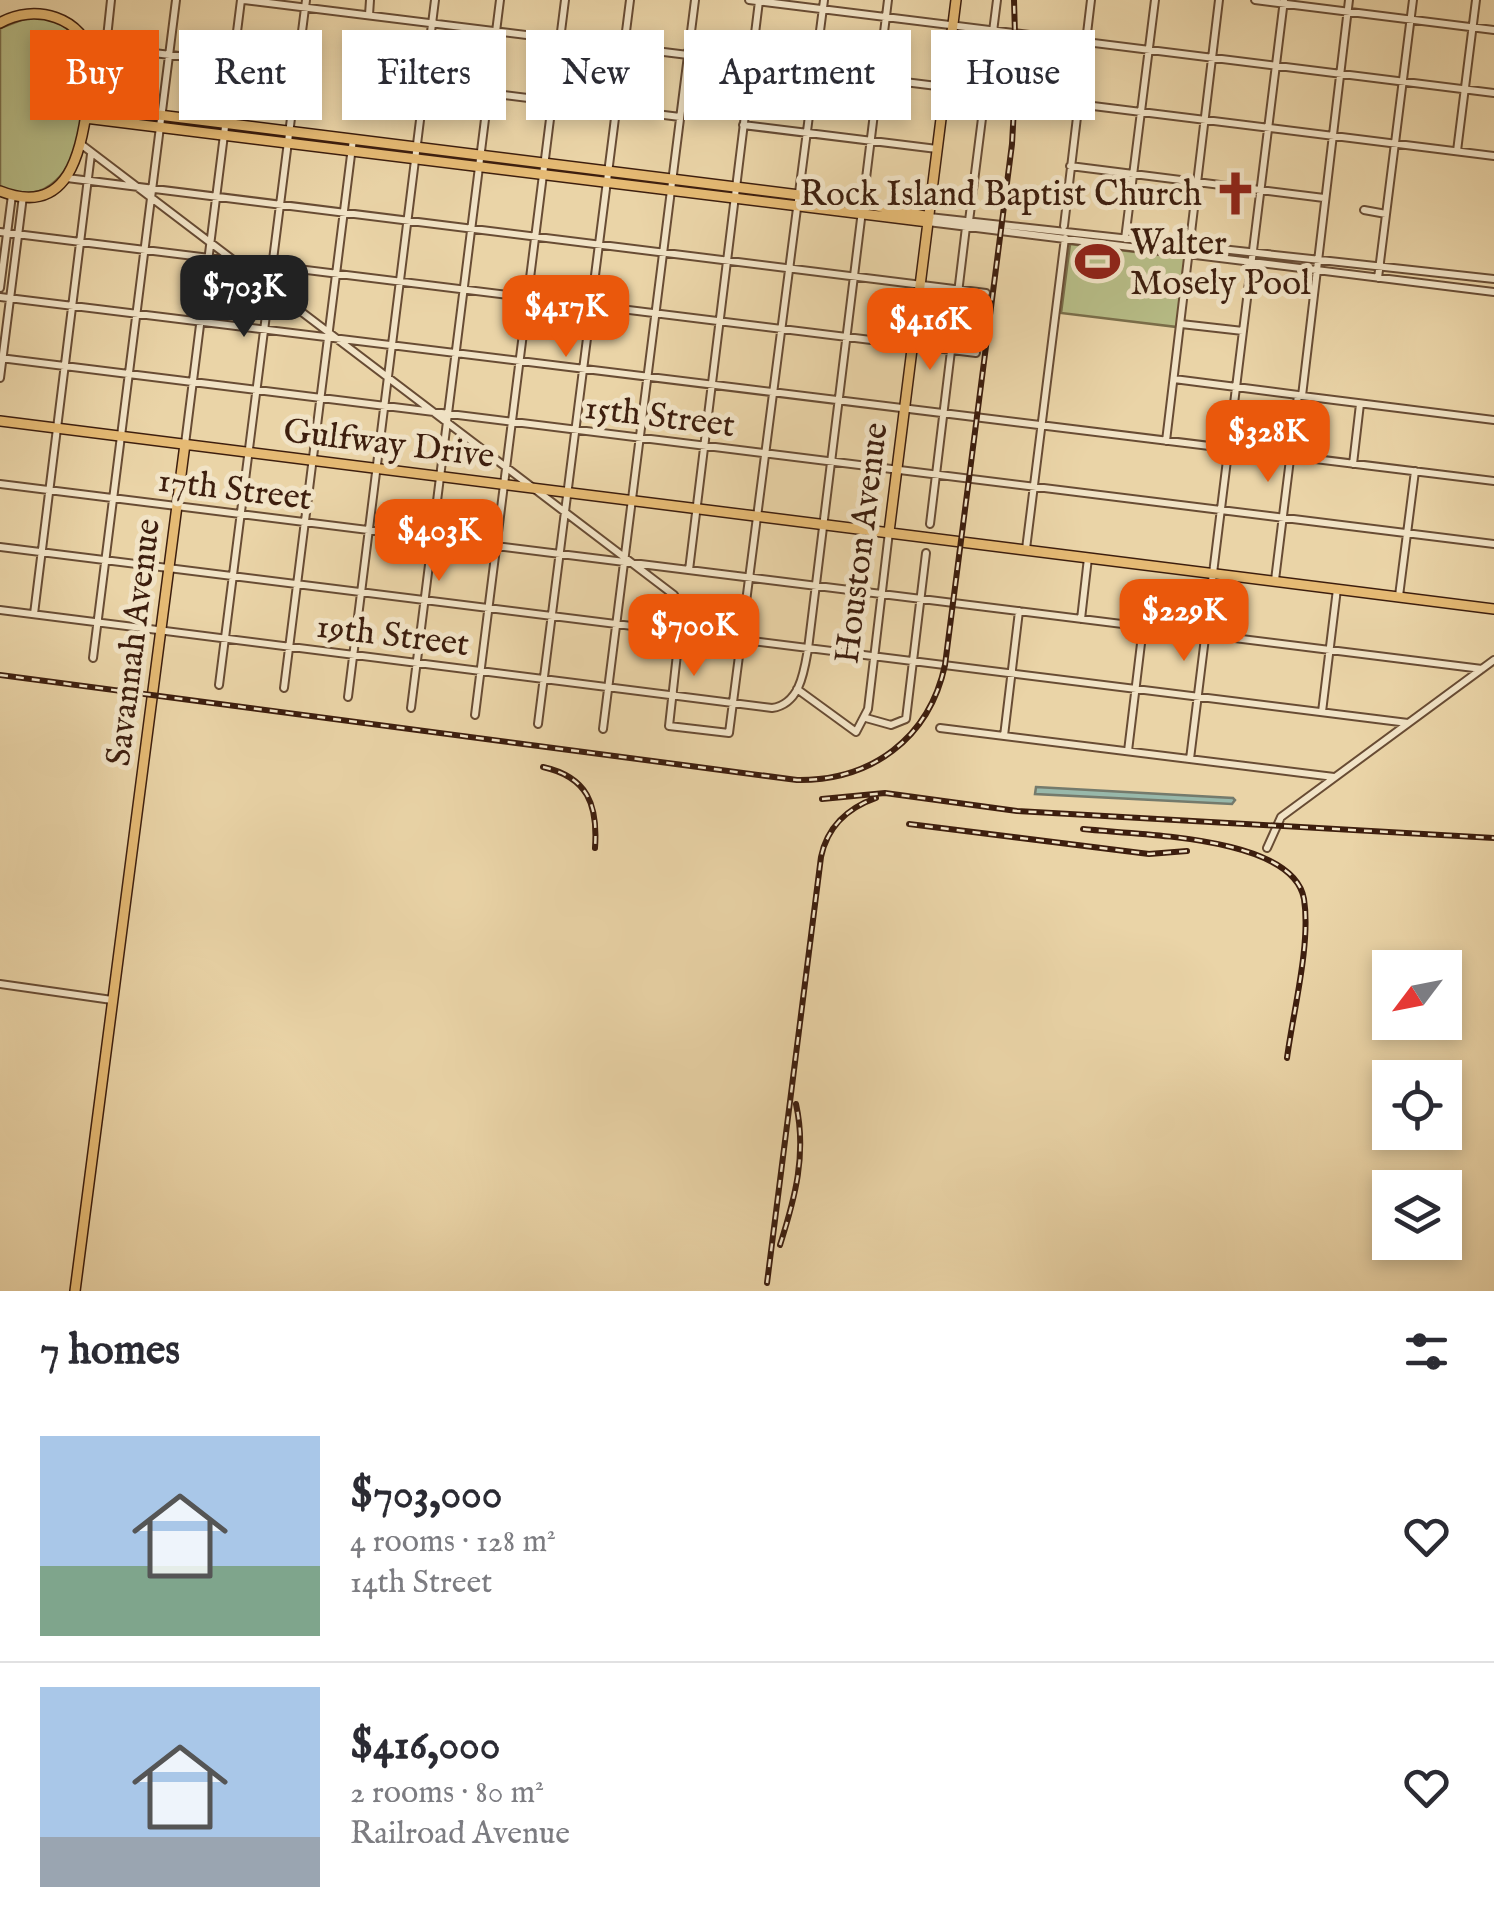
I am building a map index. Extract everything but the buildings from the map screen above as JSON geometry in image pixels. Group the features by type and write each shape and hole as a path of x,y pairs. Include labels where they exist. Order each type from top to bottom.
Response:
{"main road":[{"path":"37,0 40,13"},
{"path":"40,13 48,0"},
{"name":"Houston Avenue","path":"952,30 956,0"},
{"path":"0,23 40,13 73,30"},
{"path":"0,191 24,196 46,193 66,178 82,145 85,120"},
{"path":"136,120 161,121 186,130 220,128 288,143 415,159 544,163 672,179 929,220"},
{"path":"156,120 224,129 264,128 416,147 543,175 734,198 799,200"},
{"name":"Houston Avenue","path":"889,532 941,120"},
{"name":"Gulfway Drive","path":"0,421 1494,609"},
{"name":"Savannah Avenue","path":"76,1290 185,444"}],"street":[{"path":"108,30 111,0"},
{"path":"93,658 176,0"},
{"path":"243,0 305,4 482,30"},
{"name":"Savannah Avenue","path":"238,30 243,0"},
{"path":"368,16 370,0"},
{"path":"430,30 435,0"},
{"path":"496,30 500,0"},
{"path":"561,30 565,0"},
{"path":"626,30 630,0"},
{"path":"691,30 694,0"},
{"path":"749,0 824,5 993,30 996,0"},
{"path":"884,30 888,0"},
{"path":"1087,30 1091,0"},
{"path":"1125,238 1155,0"},
{"path":"1166,441 1220,0"},
{"path":"1255,0 1494,30"},
{"path":"1275,580 1349,0"},
{"path":"1379,273 1413,0"},
{"path":"1457,151 1476,0"},
{"path":"755,30 759,1"},
{"path":"1190,759 1284,2"},
{"path":"302,30 305,4"},
{"path":"821,30 824,5"},
{"path":"1095,43 1494,93"},
{"path":"159,53 179,55"},
{"path":"602,730 684,86"},
{"path":"1095,106 1494,156"},
{"path":"664,115 680,117"},
{"name":"Savannah Avenue","path":"185,444 225,120"},
{"path":"220,684 290,120"},
{"path":"348,697 419,120"},
{"path":"411,708 485,120"},
{"path":"475,715 550,120"},
{"path":"538,724 615,120"},
{"path":"688,570 744,120"},
{"path":"635,564 678,599 682,610 669,726 732,731 809,120"},
{"path":"797,689 808,649 873,120"},
{"path":"930,524 981,120"},
{"path":"1026,549 1076,120"},
{"path":"743,125 938,150"},
{"path":"284,688 353,139"},
{"path":"82,145 331,335 447,418 624,559"},
{"path":"34,614 92,153"},
{"path":"1070,166 1324,198"},
{"path":"66,178 986,293"},
{"path":"0,288 4,233 12,195"},
{"path":"0,378 24,196"},
{"path":"1364,210 1386,214"},
{"path":"929,220 1125,238 1189,249"},
{"path":"1065,232 1317,271 1494,279"},
{"path":"4,233 976,354"},
{"path":"1252,258 1318,260 1494,292"},
{"path":"1470,289 1472,276"},
{"path":"0,297 1494,481"},
{"path":"1181,324 1243,332"},
{"path":"1,358 436,413"},
{"path":"1174,379 1494,420"},
{"path":"1353,464 1360,404"},
{"name":"15th Street","path":"447,418 512,422 1494,544"},
{"path":"1399,596 1414,471"},
{"name":"17th Street","path":"0,484 1482,669"},
{"name":"Houston Avenue","path":"797,689 856,732 866,718 889,532"},
{"path":"0,547 1408,722"},
{"path":"866,718 901,724 906,718 926,553"},
{"path":"1081,619 1088,557"},
{"path":"1322,712 1337,588"},
{"name":"19th Street","path":"0,610 736,702 780,706 797,689"},
{"path":"1004,736 1019,612"},
{"path":"1128,751 1143,626"},
{"path":"1267,848 1281,817 1494,660"},
{"path":"940,728 1334,776"},
{"path":"0,984 112,1000"}],"green space":[{"path":"32,16 68,29 30,30 30,120 84,120 68,165 51,185 28,193 0,186 0,28"},
{"path":"1070,244 1185,258 1177,327 1061,313"}],"shaded area":[{"path":"1036,787 1235,800 1232,804 1035,794"}],"railway":[{"path":"0,675 797,780 849,773 893,751 926,714 945,665 1012,144 1014,0"},
{"path":"543,767 571,778 587,795 594,819 595,848"},
{"path":"822,799 885,793 1017,811 1494,838"},
{"path":"767,1283 821,857 840,820 876,798"},
{"path":"909,824 1149,854 1187,851"},
{"path":"1083,829 1209,842 1272,862 1293,878 1304,899 1306,917 1287,1058"},
{"path":"780,1245 798,1176 796,1104"}],"place":[{"name":"Rock Island Baptist Church","path":"1235,193"},
{"name":"Walter Mosely Pool","path":"1097,262"}]}
